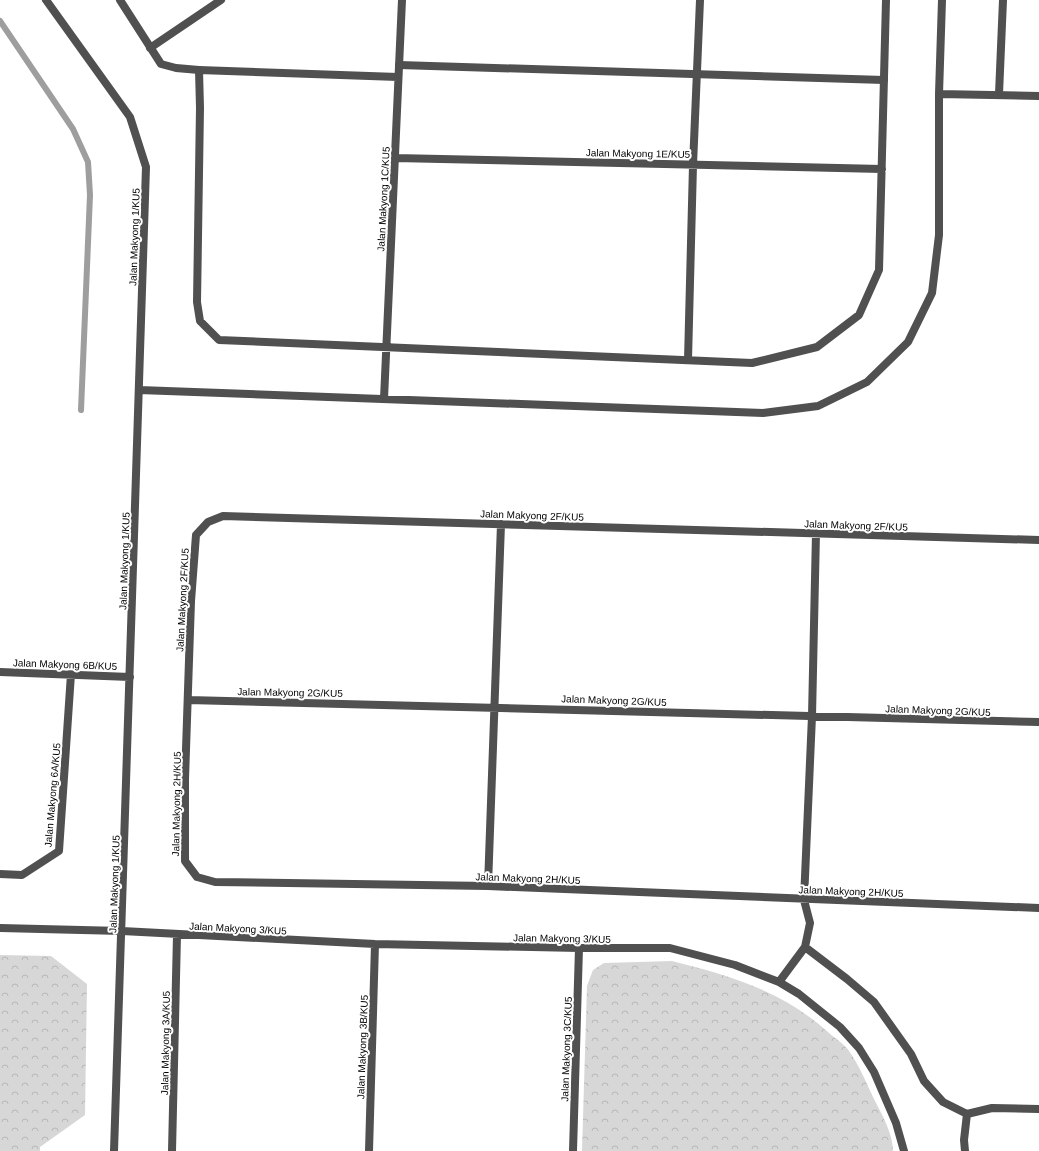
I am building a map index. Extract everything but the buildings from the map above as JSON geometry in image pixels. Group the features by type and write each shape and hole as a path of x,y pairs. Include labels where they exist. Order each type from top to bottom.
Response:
{"street":[{"name":"Jalan Makyong 1/KU5","path":"46,0 130,117 146,167 114,1151"},
{"path":"120,0 161,64 176,68 199,70 398,77"},
{"path":"150,48 221,0"},
{"name":"Jalan Makyong 1C/KU5","path":"384,399 402,0"},
{"path":"688,360 693,165 700,0"},
{"path":"199,70 200,108 197,302 200,322 219,340 752,363 817,347 859,315 879,270 886,0"},
{"path":"139,390 763,413 818,406 867,382 908,342 932,293 939,235 939,94 942,0"},
{"path":"999,94 1003,0"},
{"path":"399,65 884,80"},
{"path":"939,94 1039,96"},
{"name":"Jalan Makyong 1E/KU5","path":"395,158 882,169"},
{"name":"Jalan Makyong 2F/KU5","path":"188,700 191,601 196,535 208,522 223,516 1039,540"},
{"path":"488,886 501,524"},
{"path":"779,982 805,947 810,923 804,900 812,716 816,534"},
{"name":"Jalan Makyong 6B/KU5","path":"0,672 130,676"},
{"name":"Jalan Makyong 6A/KU5","path":"0,874 22,875 59,851 71,674"},
{"name":"Jalan Makyong 2G/KU5","path":"188,700 494,706 1039,722"},
{"name":"Jalan Makyong 2H/KU5","path":"188,700 185,861 197,877 215,882 488,886 804,900 1039,908"},
{"name":"Jalan Makyong 3/KU5","path":"0,928 122,932 375,944 579,948 670,948 735,965 779,982 799,994 834,1022 860,1048 874,1072 896,1123 904,1151"},
{"name":"Jalan Makyong 3A/KU5","path":"172,1151 177,935"},
{"name":"Jalan Makyong 3B/KU5","path":"369,1151 375,944"},
{"path":"805,947 848,978 874,1002 911,1054 924,1081 943,1102 967,1114 992,1108 1039,1109"},
{"name":"Jalan Makyong 3C/KU5","path":"573,1151 579,948"},
{"path":"965,1151 964,1140 967,1114"}],"green space":[{"path":"0,955 51,956 87,984 85,1115 40,1147 40,1151 0,1151"},
{"path":"672,961 735,979 775,996 811,1018 842,1044 849,1051 856,1062 883,1116 891,1137 893,1151 582,1151 587,986 593,970 604,963"}],"waterway":[{"path":"0,21 73,129 88,162 90,195 81,410"}]}
